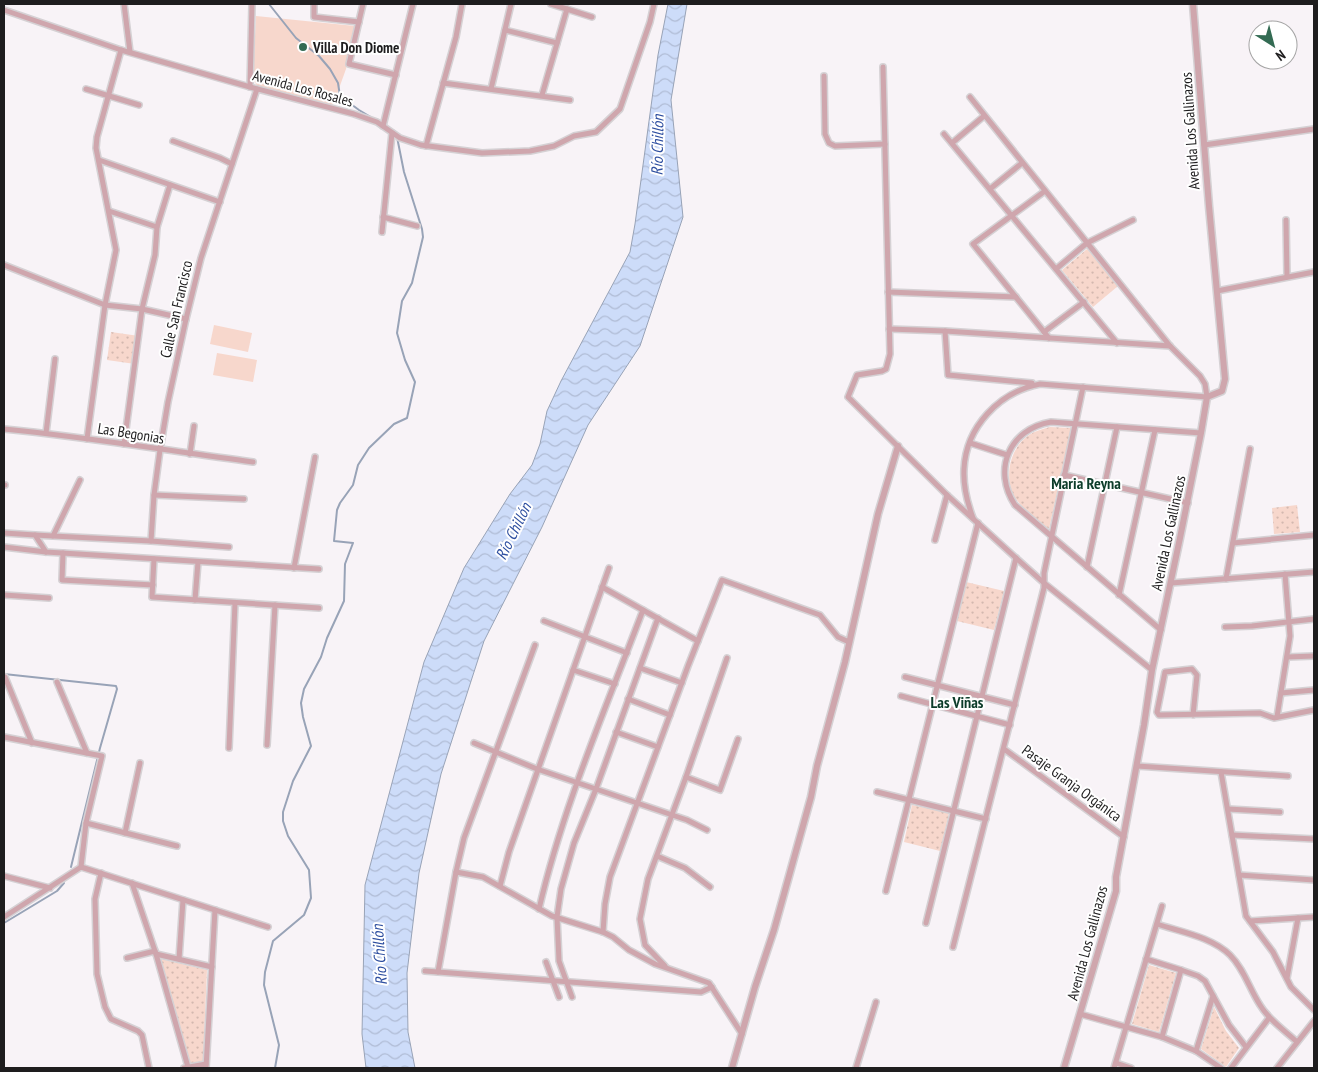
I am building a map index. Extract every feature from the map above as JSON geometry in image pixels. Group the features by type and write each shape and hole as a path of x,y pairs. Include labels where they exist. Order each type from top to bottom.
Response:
{"street":[{"path":"124,4 130,52"},
{"path":"250,87 252,4"},
{"path":"314,4 314,16 359,22"},
{"path":"363,4 349,64 396,75"},
{"path":"383,126 413,4"},
{"path":"426,146 456,37 462,4"},
{"path":"490,89 511,4"},
{"path":"550,4 592,17"},
{"name":"Avenida Los Rosales","path":"4,10 121,50 250,87 354,114 377,122 400,138 426,146 482,153 530,151 554,146 574,136 596,132 620,109 650,22 654,4"},
{"name":"Avenida Los Gallinazos","path":"1064,1068 1116,891 1116,878 1137,766 1152,670 1172,583 1202,433 1207,396 1222,391 1225,379 1193,4"},
{"path":"542,95 567,9"},
{"path":"505,30 557,43"},
{"path":"87,438 105,305 116,250 96,148 97,137 121,50"},
{"path":"883,67 890,354 886,369 857,374 848,397 947,495 1016,558 1152,670"},
{"path":"824,76 825,134 828,143 836,146 885,144"},
{"path":"443,83 570,100"},
{"path":"86,89 139,105"},
{"name":"Calle San Francisco","path":"151,541 154,495 160,450 186,319 201,258 258,89"},
{"path":"945,331 948,376 1207,396 1205,384 1200,376 1170,346 970,97"},
{"path":"952,143 984,116"},
{"path":"1204,145 1314,129"},
{"path":"382,232 392,132"},
{"path":"944,134 1117,343"},
{"path":"173,141 232,164"},
{"path":"99,160 220,202"},
{"path":"990,190 1022,163"},
{"path":"124,444 142,309 155,255 157,227 170,185"},
{"path":"1046,191 973,244 1049,338"},
{"path":"109,211 157,227"},
{"path":"384,217 417,226"},
{"path":"1056,269 1087,243 1133,220"},
{"path":"1286,220 1287,278"},
{"path":"4,265 105,305 142,309 186,319"},
{"path":"1217,291 1314,272"},
{"path":"888,292 1016,297"},
{"path":"1044,332 1084,302"},
{"path":"889,329 1170,346"},
{"path":"46,433 55,359"},
{"path":"886,890 976,521 967,499 964,483 965,462 970,443 982,418 1001,400 1026,387 1040,384"},
{"path":"953,946 1004,749 1044,583 1044,573 1051,537 1083,387"},
{"path":"1161,630 1022,512 1009,497 1004,478 1007,455 1019,437 1040,424 1051,422 1202,433"},
{"path":"190,454 194,426"},
{"path":"1087,567 1117,427"},
{"name":"Las Begonias","path":"4,429 87,438 254,462"},
{"path":"1119,595 1155,430"},
{"path":"970,443 1007,455"},
{"path":"733,1068 755,987 774,930 810,797 849,642 878,514 898,446"},
{"path":"1226,579 1250,449"},
{"path":"294,568 315,457"},
{"path":"1064,475 1188,503"},
{"path":"53,536 80,480"},
{"path":"154,495 244,499"},
{"path":"935,540 947,495"},
{"path":"4,533 229,547"},
{"path":"35,535 46,552"},
{"path":"1233,543 1314,535"},
{"path":"4,547 46,552 319,569"},
{"path":"63,553 62,580 153,585"},
{"path":"926,923 1016,558"},
{"path":"154,559 152,597 319,608"},
{"path":"195,600 198,562"},
{"path":"500,886 508,852 609,568"},
{"path":"1172,583 1314,572"},
{"path":"1278,717 1290,636 1286,574"},
{"path":"603,932 605,904 610,877 722,580 820,615 838,637 849,642"},
{"path":"602,587 698,641"},
{"path":"4,595 49,598"},
{"path":"230,748 235,602"},
{"path":"267,745 275,605"},
{"path":"539,909 550,863 643,610"},
{"path":"572,996 558,961 557,918 561,889 574,843 596,789 658,618"},
{"path":"1225,627 1314,619"},
{"path":"544,621 627,653"},
{"path":"438,972 464,838 535,646"},
{"path":"1287,657 1314,656"},
{"path":"666,967 646,945 640,919 648,879 727,658"},
{"path":"640,668 682,683"},
{"path":"1193,715 1197,675 1195,671 1192,669 1166,672 1158,700 1159,715 1193,715 1260,713 1274,718 1314,710"},
{"path":"573,670 615,684"},
{"path":"5,677 32,743"},
{"path":"905,677 1015,705"},
{"path":"57,682 86,753"},
{"path":"1281,693 1314,690"},
{"path":"901,696 1010,725"},
{"path":"628,699 670,715"},
{"path":"616,732 658,747"},
{"path":"4,737 102,756 86,823 81,867 4,917"},
{"path":"686,777 720,790 738,739"},
{"path":"474,743 537,769 687,820 707,830"},
{"name":"Pasaje Granja Orgánica","path":"1004,749 1124,837"},
{"path":"125,833 140,763"},
{"path":"1137,766 1288,776"},
{"path":"1221,772 1246,916 1273,952 1291,987 1314,1009"},
{"path":"877,792 986,819"},
{"path":"1228,809 1280,812"},
{"path":"86,823 177,846"},
{"path":"1232,835 1314,839"},
{"path":"656,856 685,868 710,887"},
{"path":"81,867 268,927"},
{"path":"456,872 483,877 557,918 613,936 629,950 655,964 708,982 742,1034"},
{"path":"101,873 95,899 97,974 105,1007 112,1019 138,1031 142,1035 149,1068"},
{"path":"1239,875 1314,880"},
{"path":"4,876 50,888"},
{"path":"132,883 155,952 186,1068 206,1066 215,910"},
{"path":"179,959 183,900"},
{"path":"1131,1068 1115,1066 1162,906"},
{"path":"1286,978 1298,918"},
{"path":"1250,921 1314,918"},
{"path":"1157,924 1212,942 1229,954 1241,968 1250,988 1269,1018 1297,1042"},
{"path":"127,958 155,952 212,967"},
{"path":"1146,959 1198,976 1205,981 1229,1025 1246,1047"},
{"path":"546,962 558,997"},
{"path":"1162,1037 1181,970"},
{"path":"425,971 701,992 712,987"},
{"path":"1196,1051 1213,996"},
{"path":"856,1068 876,1002"},
{"path":"1080,1014 1162,1037 1196,1051 1221,1068"},
{"path":"1231,1068 1269,1018"},
{"path":"1277,1068 1314,1021"}],"shaded area":[{"name":"Villa Don Diome","path":"256,16 355,26 346,69 333,105 257,86 253,78"},
{"path":"1087,249 1118,286 1093,307 1062,270"},
{"path":"214,325 252,333 248,352 210,344"},
{"path":"111,332 139,336 135,364 107,360"},
{"path":"217,353 257,360 253,382 213,375"},
{"path":"1050,427 1071,428 1049,529 1029,513 1016,499 1010,486 1009,470 1014,454 1023,440 1039,430"},
{"path":"1297,505 1300,532 1274,534 1272,508"},
{"path":"966,582 1004,591 994,630 957,621"},
{"path":"912,805 949,813 940,851 904,842"},
{"path":"161,959 207,970 203,1061 190,1064"},
{"path":"1149,965 1176,973 1159,1032 1132,1024"},
{"path":"1214,1007 1226,1031 1239,1048 1226,1067 1201,1049"}],"water":[{"name":"Río Chillón","path":"668,4 687,4 671,100 683,217 640,346 588,425 542,527 484,641 441,774 419,873 407,973 408,1032 415,1068 366,1068 362,1034 365,885 424,662 464,568 510,494 532,465 540,444 547,411 630,252 658,55"}],"waterway":[{"path":"269,4 296,38 319,56 330,69 338,83 340,96 374,119"},
{"path":"275,1068 279,1045 264,985 265,972 273,941 304,915 311,898 309,870 288,836 283,821 283,812 293,781 311,746 301,703 304,689 321,657 327,638 344,601 345,564 353,543 334,541 337,510 353,485 358,465 369,448 394,424 407,418 415,382 405,360 397,333 402,301 412,283 423,237 404,172 397,137"},
{"path":"4,674 116,686 117,689 100,748 71,867"},
{"path":"4,923 57,891 64,883"}],"place":[{"name":"Villa Don Diome","path":"303,47"}],"district":[{"name":"Maria Reyna","path":"1086,483"},
{"name":"Las Viñas","path":"957,702"}]}
